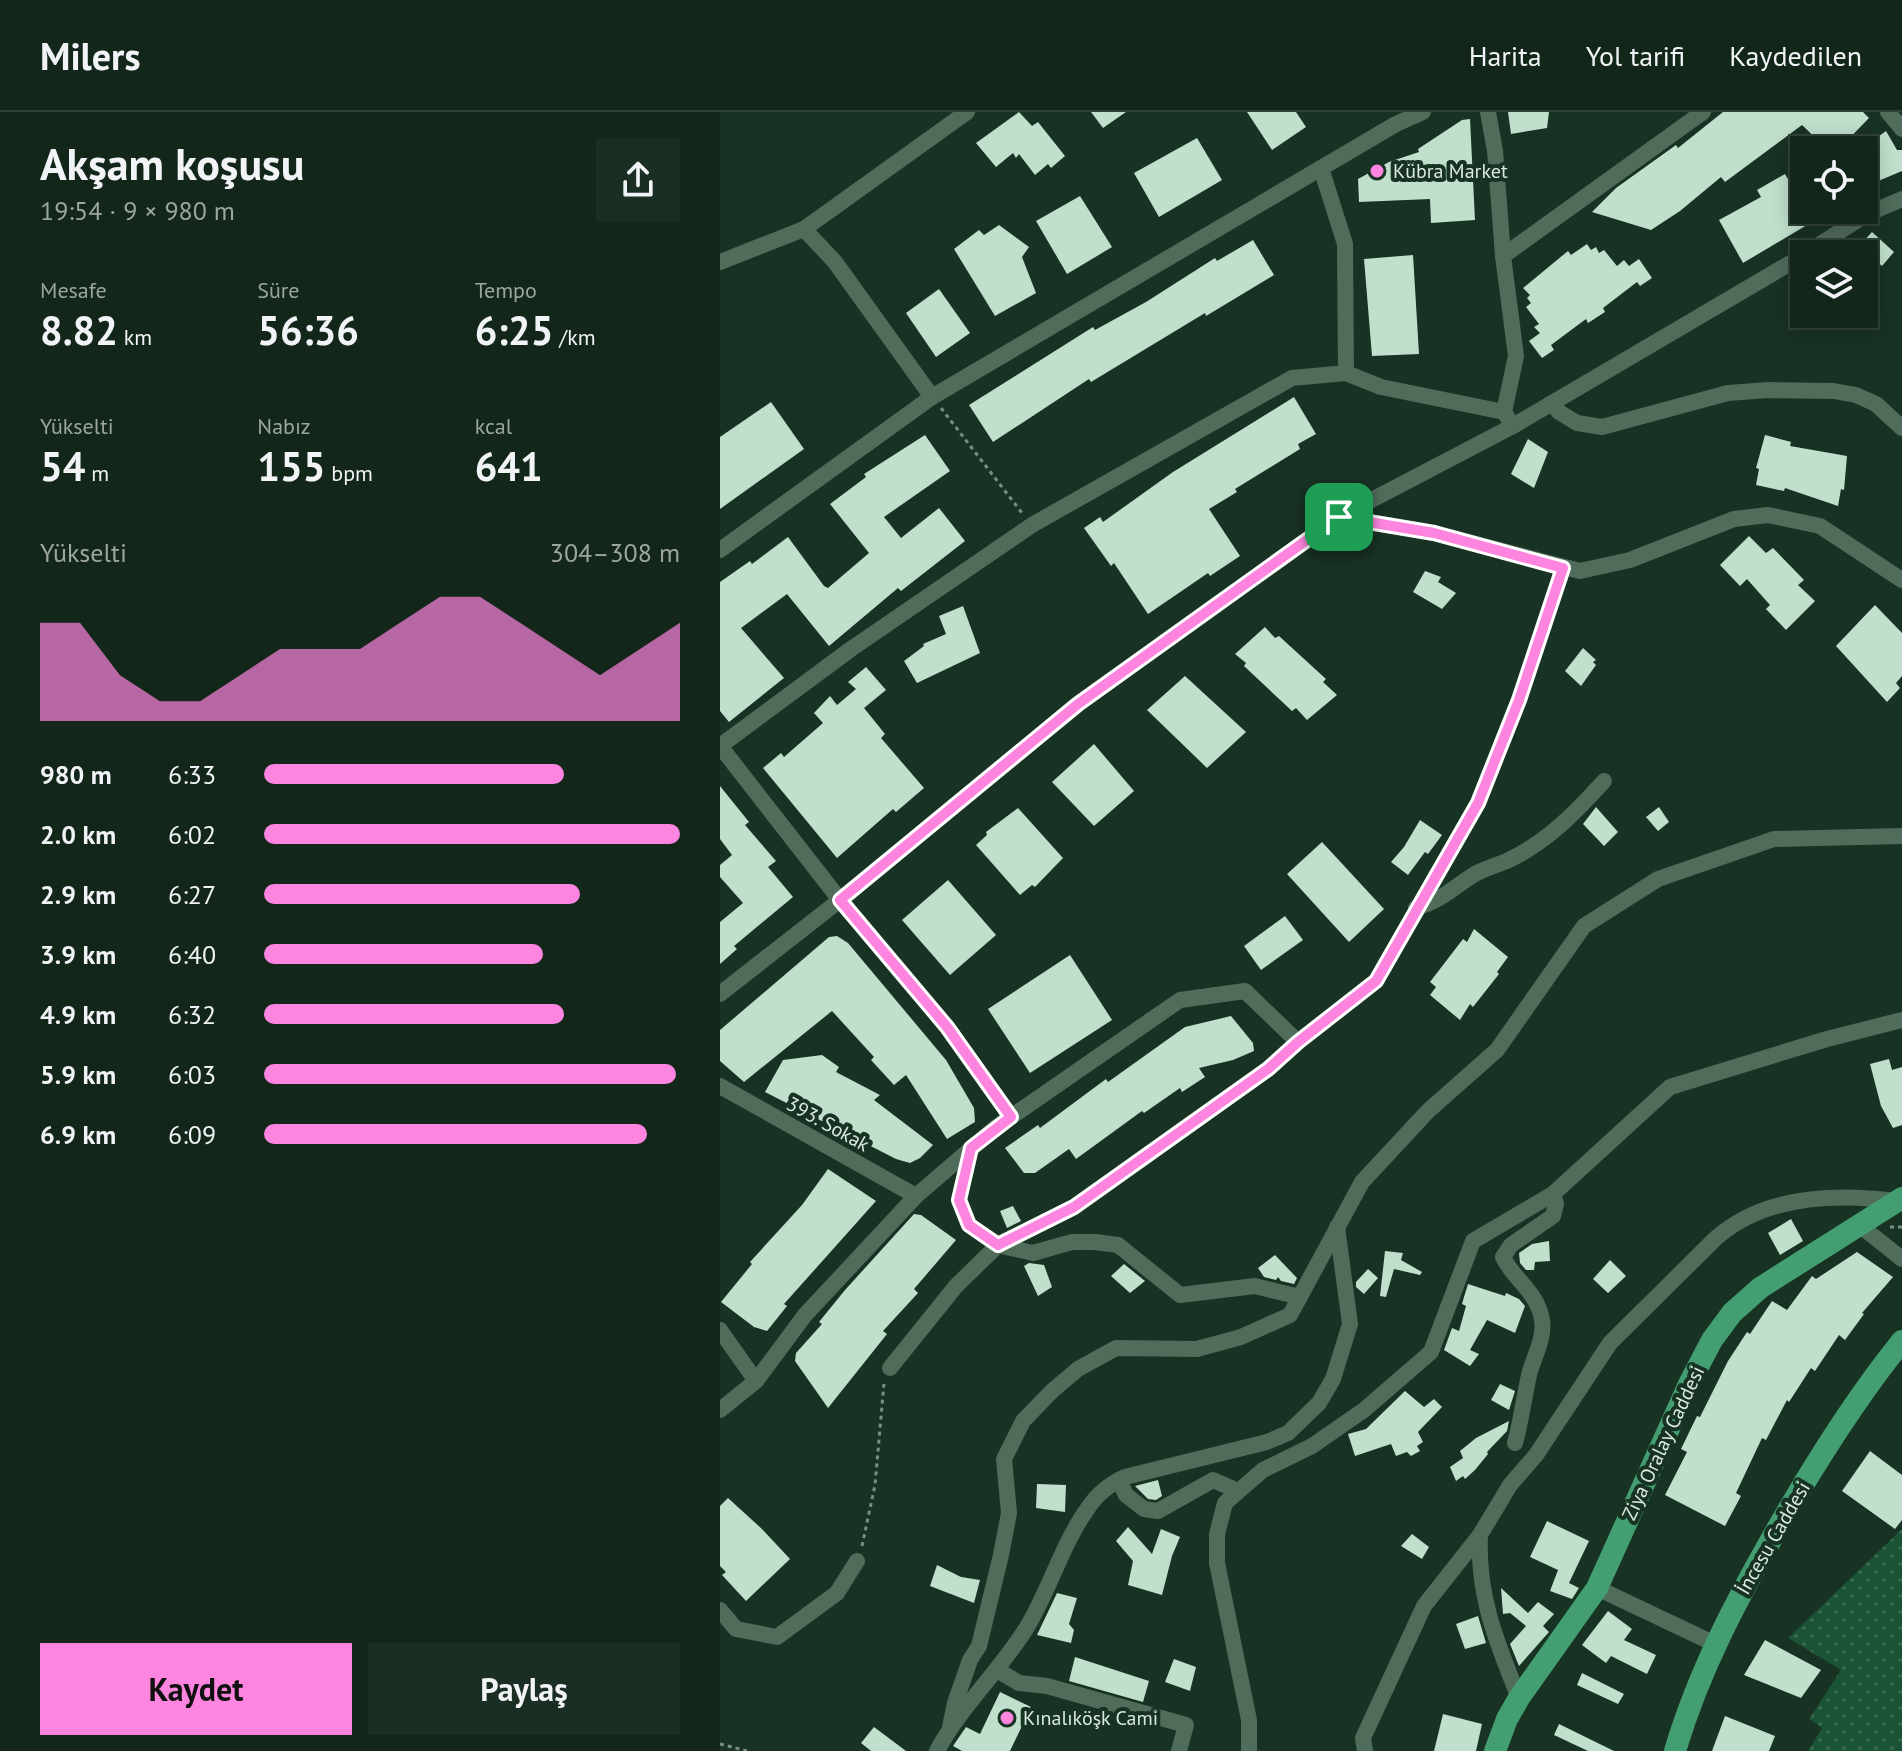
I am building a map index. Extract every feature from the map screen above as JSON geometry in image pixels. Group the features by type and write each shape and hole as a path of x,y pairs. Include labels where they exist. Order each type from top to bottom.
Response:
{"main road":[{"name":"Ziya Oralay Caddesi","path":"1495,1751 1519,1698 1597,1588 1712,1340 1732,1313 1760,1288 1899,1200"},
{"name":"İncesu Caddesi","path":"1675,1751 1715,1644 1748,1580 1829,1442 1902,1341"}],"street":[{"path":"720,262 804,229 967,112"},
{"path":"720,550 932,397 1396,124 1423,112"},
{"path":"1488,112 1495,151 1503,256 1516,356 1508,419"},
{"path":"1503,256 1703,112"},
{"path":"1888,112 1902,129"},
{"path":"1321,168 1345,244 1346,373"},
{"path":"1827,240 1867,214 1902,199"},
{"path":"804,229 835,262 932,397"},
{"path":"720,994 840,900 1078,704 1339,517 1508,419 1552,403 1790,263"},
{"path":"1011,1117 947,1027 840,900 720,746 851,649 1032,525 1292,378 1346,373 1381,387 1508,419"},
{"path":"1552,403 1577,423 1602,427 1728,393 1834,391 1856,395 1876,404 1902,428"},
{"path":"1339,517 1434,533 1580,571 1630,560 1734,519 1768,515 1820,526 1902,580"},
{"path":"890,1368 956,1286 998,1245 1074,1207 1268,1069 1376,981 1478,803 1498,757 1563,568"},
{"path":"1416,908 1438,902 1479,872 1534,845 1567,821 1604,781"},
{"path":"950,1727 970,1660 979,1646 1001,1555 1009,1513 1004,1459 1023,1421 1078,1369 1116,1348 1197,1349 1241,1337 1290,1315 1362,1182 1428,1111 1497,1050 1584,926 1658,879 1774,839 1902,836"},
{"path":"720,1410 756,1381 805,1315 916,1196 1011,1117 1180,1000 1245,991 1298,1042"},
{"path":"1249,1751 1249,1720 1217,1563 1217,1534 1225,1503 1263,1470 1312,1446 1364,1410 1431,1352 1473,1241 1553,1194 1670,1087 1827,1039 1902,1020"},
{"name":"393. Sokak","path":"720,1086 916,1196"},
{"path":"971,1148 959,1200 969,1225 998,1245 1033,1253 1072,1242 1118,1245 1180,1295 1255,1286 1300,1297"},
{"path":"1515,1443 1542,1321 1527,1286 1503,1257 1511,1245 1553,1216 1556,1204 1553,1194"},
{"path":"1365,1751 1363,1738 1424,1606 1480,1535 1510,1485 1536,1455 1610,1343 1728,1227 1752,1215 1796,1201 1855,1196 1899,1200"},
{"path":"1858,1224 1902,1259"},
{"path":"937,1751 950,1727 997,1670 1043,1600 1075,1527 1108,1485 1267,1442 1288,1433 1319,1403 1333,1379 1350,1324 1337,1227"},
{"path":"720,1330 756,1381"},
{"path":"1119,1480 1126,1495 1144,1509 1158,1511 1213,1480 1238,1491"},
{"path":"1480,1535 1479,1577 1494,1638 1519,1698"},
{"path":"720,1610 736,1629 777,1637 837,1593 857,1561"},
{"path":"1597,1588 1715,1644"},
{"path":"997,1670 1019,1683 1047,1686 1186,1725 1179,1751"}],"path":[{"path":"932,397 1032,525"},
{"path":"857,1561 866,1535 875,1485 883,1386 890,1368"},
{"path":"720,1744 747,1751"}],"green space":[{"path":"1902,1529 1902,1751 1808,1751 1822,1728 1809,1719 1841,1670 1788,1638"}],"building":[{"path":"1019,112 1032,126 1038,122 1065,156 1051,168 1048,164 1035,175 1019,154 1016,158 1013,153 996,167 976,143"},
{"path":"1091,112 1126,112 1103,128"},
{"path":"1247,112 1296,112 1306,127 1272,150"},
{"path":"1508,112 1549,112 1547,128 1511,134"},
{"path":"1723,112 1863,112 1869,118 1852,136 1813,136 1802,125 1725,182 1721,177 1651,230 1592,212 1616,188 1676,145 1678,148"},
{"path":"1470,119 1475,220 1431,223 1430,199 1359,202 1358,179 1389,162 1419,152 1418,149 1462,120"},
{"path":"1886,131 1897,150 1902,150 1902,171 1878,181 1878,137"},
{"path":"1197,138 1222,180 1159,217 1134,173"},
{"path":"1785,174 1790,183 1790,224 1809,224 1743,263 1719,220 1761,197 1757,190"},
{"path":"1080,196 1112,247 1067,274 1036,221"},
{"path":"999,225 1029,247 1022,257 1036,293 995,316 954,249 979,230 984,235"},
{"path":"1872,232 1894,252 1882,266 1878,263 1878,240 1865,240"},
{"path":"1253,240 1274,275 1091,382 1089,379 993,442 969,405 1093,327 1095,330 1215,258 1217,261"},
{"path":"1587,244 1591,250 1596,247 1599,253 1604,250 1617,266 1624,260 1629,266 1639,259 1652,278 1640,286 1637,282 1603,308 1605,312 1588,323 1586,319 1551,345 1554,350 1542,358 1529,341 1540,333 1534,327 1539,324 1526,307 1531,303 1527,298 1530,295 1523,288 1568,251 1571,255"},
{"path":"1413,255 1419,354 1372,356 1364,259"},
{"path":"939,289 970,333 936,357 906,313"},
{"path":"1294,397 1316,434 1298,444 1300,449 1209,509 1240,556 1210,576 1208,573 1148,614 1114,563 1111,566 1084,528 1100,517 1103,522 1173,472"},
{"path":"771,402 804,449 720,509 720,437"},
{"path":"925,435 950,471 884,517 901,538 939,508 965,541 901,591 898,588 829,646 787,594 741,628 784,678 729,722 720,711 720,582 750,561 752,564 788,537 828,588 869,553 830,504 866,477 864,474"},
{"path":"1765,435 1791,442 1790,446 1847,456 1844,490 1841,489 1838,506 1785,488 1784,491 1756,485 1759,469 1756,468"},
{"path":"1528,439 1548,452 1534,488 1511,474"},
{"path":"1749,536 1766,553 1773,548 1804,580 1798,585 1815,601 1786,630 1766,609 1770,605 1747,579 1740,586 1720,565"},
{"path":"1425,571 1441,577 1438,582 1456,593 1442,609 1413,592"},
{"path":"1875,605 1902,633 1902,676 1896,683 1900,688 1887,702 1836,646"},
{"path":"963,606 980,653 917,683 904,661 923,644 946,634 939,616"},
{"path":"1265,627 1326,679 1323,682 1337,695 1307,720 1296,708 1292,711 1235,654"},
{"path":"1583,648 1596,660 1593,662 1596,665 1581,686 1565,671"},
{"path":"866,667 886,690 864,708 885,734 881,738 924,788 896,812 893,809 837,858 763,768 781,753 784,757 823,723 814,713 830,696 837,705 856,689 848,682"},
{"path":"1185,676 1246,732 1207,768 1147,710"},
{"path":"1094,744 1134,791 1094,826 1052,782"},
{"path":"720,786 749,822 745,825 776,861 768,867 793,897 734,946 737,949 720,964 720,922 743,903 720,877 720,865 732,855 720,839"},
{"path":"1596,807 1618,832 1604,846 1583,824"},
{"path":"1659,807 1669,822 1658,831 1646,817"},
{"path":"1018,808 1063,858 1035,887 1032,885 1020,895 976,845 987,835 986,832"},
{"path":"1420,820 1442,835 1408,875 1391,862"},
{"path":"1322,842 1384,909 1349,942 1287,874"},
{"path":"948,880 996,935 950,975 902,920"},
{"path":"1285,916 1303,940 1261,970 1244,946"},
{"path":"1474,929 1508,957 1497,972 1499,974 1473,1007 1470,1004 1460,1020 1430,995 1436,987 1430,982 1463,939 1467,942"},
{"path":"837,936 848,943 946,1060 974,1108 975,1122 947,1139 906,1075 894,1085 871,1060 874,1057 832,1011 744,1082 720,1061 720,1030 829,937"},
{"path":"1070,955 1112,1020 1030,1073 988,1009"},
{"path":"1231,1016 1253,1043 1254,1051 1199,1068 1205,1077 1182,1092 1180,1088 1144,1113 1142,1111 1076,1159 1069,1149 1035,1173 1024,1173 1005,1148 1038,1125 1040,1128 1106,1079 1108,1082 1185,1027"},
{"path":"822,1055 839,1067 836,1072 880,1095 874,1100 933,1145 910,1163 896,1159 765,1092 783,1060"},
{"path":"1889,1059 1892,1070 1902,1067 1902,1125 1893,1128 1881,1106 1870,1064"},
{"path":"828,1169 876,1201 784,1304 787,1306 767,1331 754,1327 721,1302 752,1264 750,1262 802,1205"},
{"path":"1013,1206 1021,1221 1007,1228 1000,1211"},
{"path":"914,1214 921,1215 956,1240 914,1289 918,1293 883,1331 887,1334 828,1408 795,1361 796,1353 822,1324 819,1322 845,1290"},
{"path":"1791,1219 1803,1241 1780,1255 1768,1233"},
{"path":"1549,1241 1550,1261 1535,1262 1534,1270 1526,1270 1520,1263 1519,1253 1532,1244"},
{"path":"1385,1251 1403,1253 1401,1260 1422,1272 1420,1275 1394,1269 1386,1297 1380,1296"},
{"path":"1857,1252 1893,1277 1862,1313 1845,1340 1839,1335 1815,1371 1811,1368 1789,1402 1787,1400 1766,1440 1762,1438 1736,1493 1741,1496 1725,1526 1665,1495 1687,1452 1681,1449 1697,1416 1700,1417 1728,1361 1747,1332 1750,1334 1772,1301 1787,1310 1812,1276 1816,1279"},
{"path":"1275,1255 1297,1278 1294,1284 1281,1281 1278,1277 1276,1280 1264,1277 1258,1268"},
{"path":"1610,1260 1626,1276 1608,1293 1593,1279"},
{"path":"1029,1263 1044,1265 1052,1287 1038,1296 1024,1266"},
{"path":"1124,1264 1145,1281 1130,1293 1111,1276"},
{"path":"1368,1269 1378,1278 1364,1294 1356,1287 1356,1282"},
{"path":"1468,1284 1505,1296 1506,1293 1525,1306 1515,1333 1487,1320 1470,1350 1479,1354 1470,1366 1444,1350 1452,1328 1459,1331"},
{"path":"1500,1384 1515,1391 1509,1410 1491,1400"},
{"path":"1405,1391 1424,1407 1434,1399 1442,1407 1418,1432 1423,1442 1417,1446 1420,1451 1411,1456 1407,1452 1396,1456 1391,1444 1355,1456 1348,1434 1366,1429"},
{"path":"1509,1421 1507,1431 1475,1470 1465,1479 1463,1476 1456,1481 1450,1467 1463,1458 1460,1451 1476,1438"},
{"path":"1870,1451 1902,1475 1902,1520 1895,1529 1842,1491"},
{"path":"1158,1480 1162,1496 1156,1500 1148,1499 1135,1486"},
{"path":"1037,1484 1066,1485 1065,1512 1036,1508"},
{"path":"728,1498 790,1559 746,1601 722,1575 726,1572 720,1566 720,1506"},
{"path":"1547,1521 1589,1541 1569,1583 1579,1588 1572,1599 1550,1591 1558,1570 1530,1557"},
{"path":"1128,1527 1152,1554 1161,1529 1180,1537 1162,1595 1128,1585 1133,1561 1116,1541"},
{"path":"1412,1534 1429,1547 1422,1559 1401,1546"},
{"path":"937,1565 961,1577 980,1580 974,1603 930,1586"},
{"path":"1501,1588 1528,1613 1538,1602 1554,1614 1543,1626 1549,1632 1519,1666 1510,1644 1526,1626 1510,1613 1503,1614"},
{"path":"1057,1593 1077,1598 1069,1624 1074,1630 1071,1643 1037,1635"},
{"path":"1608,1611 1632,1629 1624,1640 1656,1655 1647,1674 1611,1656 1606,1663 1582,1645"},
{"path":"1478,1616 1486,1643 1465,1649 1456,1624"},
{"path":"1765,1640 1821,1670 1801,1698 1744,1675"},
{"path":"1075,1657 1149,1681 1143,1702 1069,1681"},
{"path":"1174,1659 1196,1667 1190,1691 1165,1682"},
{"path":"1582,1673 1624,1694 1618,1704 1577,1685"},
{"path":"1000,1692 1031,1707 1010,1751 962,1751 953,1746 966,1727 980,1734"},
{"path":"1443,1714 1482,1724 1476,1751 1434,1751"},
{"path":"1725,1716 1775,1736 1769,1751 1712,1751"},
{"path":"1559,1724 1614,1751 1588,1751 1554,1735"},
{"path":"874,1727 906,1751 871,1751 861,1743"}],"place":[{"name":"Kübra Market","path":"1377,171"},
{"name":"Kınalıköşk Cami","path":"1007,1718"}],"route":[{"path":"1339,517 1434,533 1563,568 1519,700 1478,803 1376,981 1268,1069 1074,1207 998,1245 969,1225 959,1200 971,1148 1011,1117 947,1027 840,900 1078,704 1339,517"}]}
